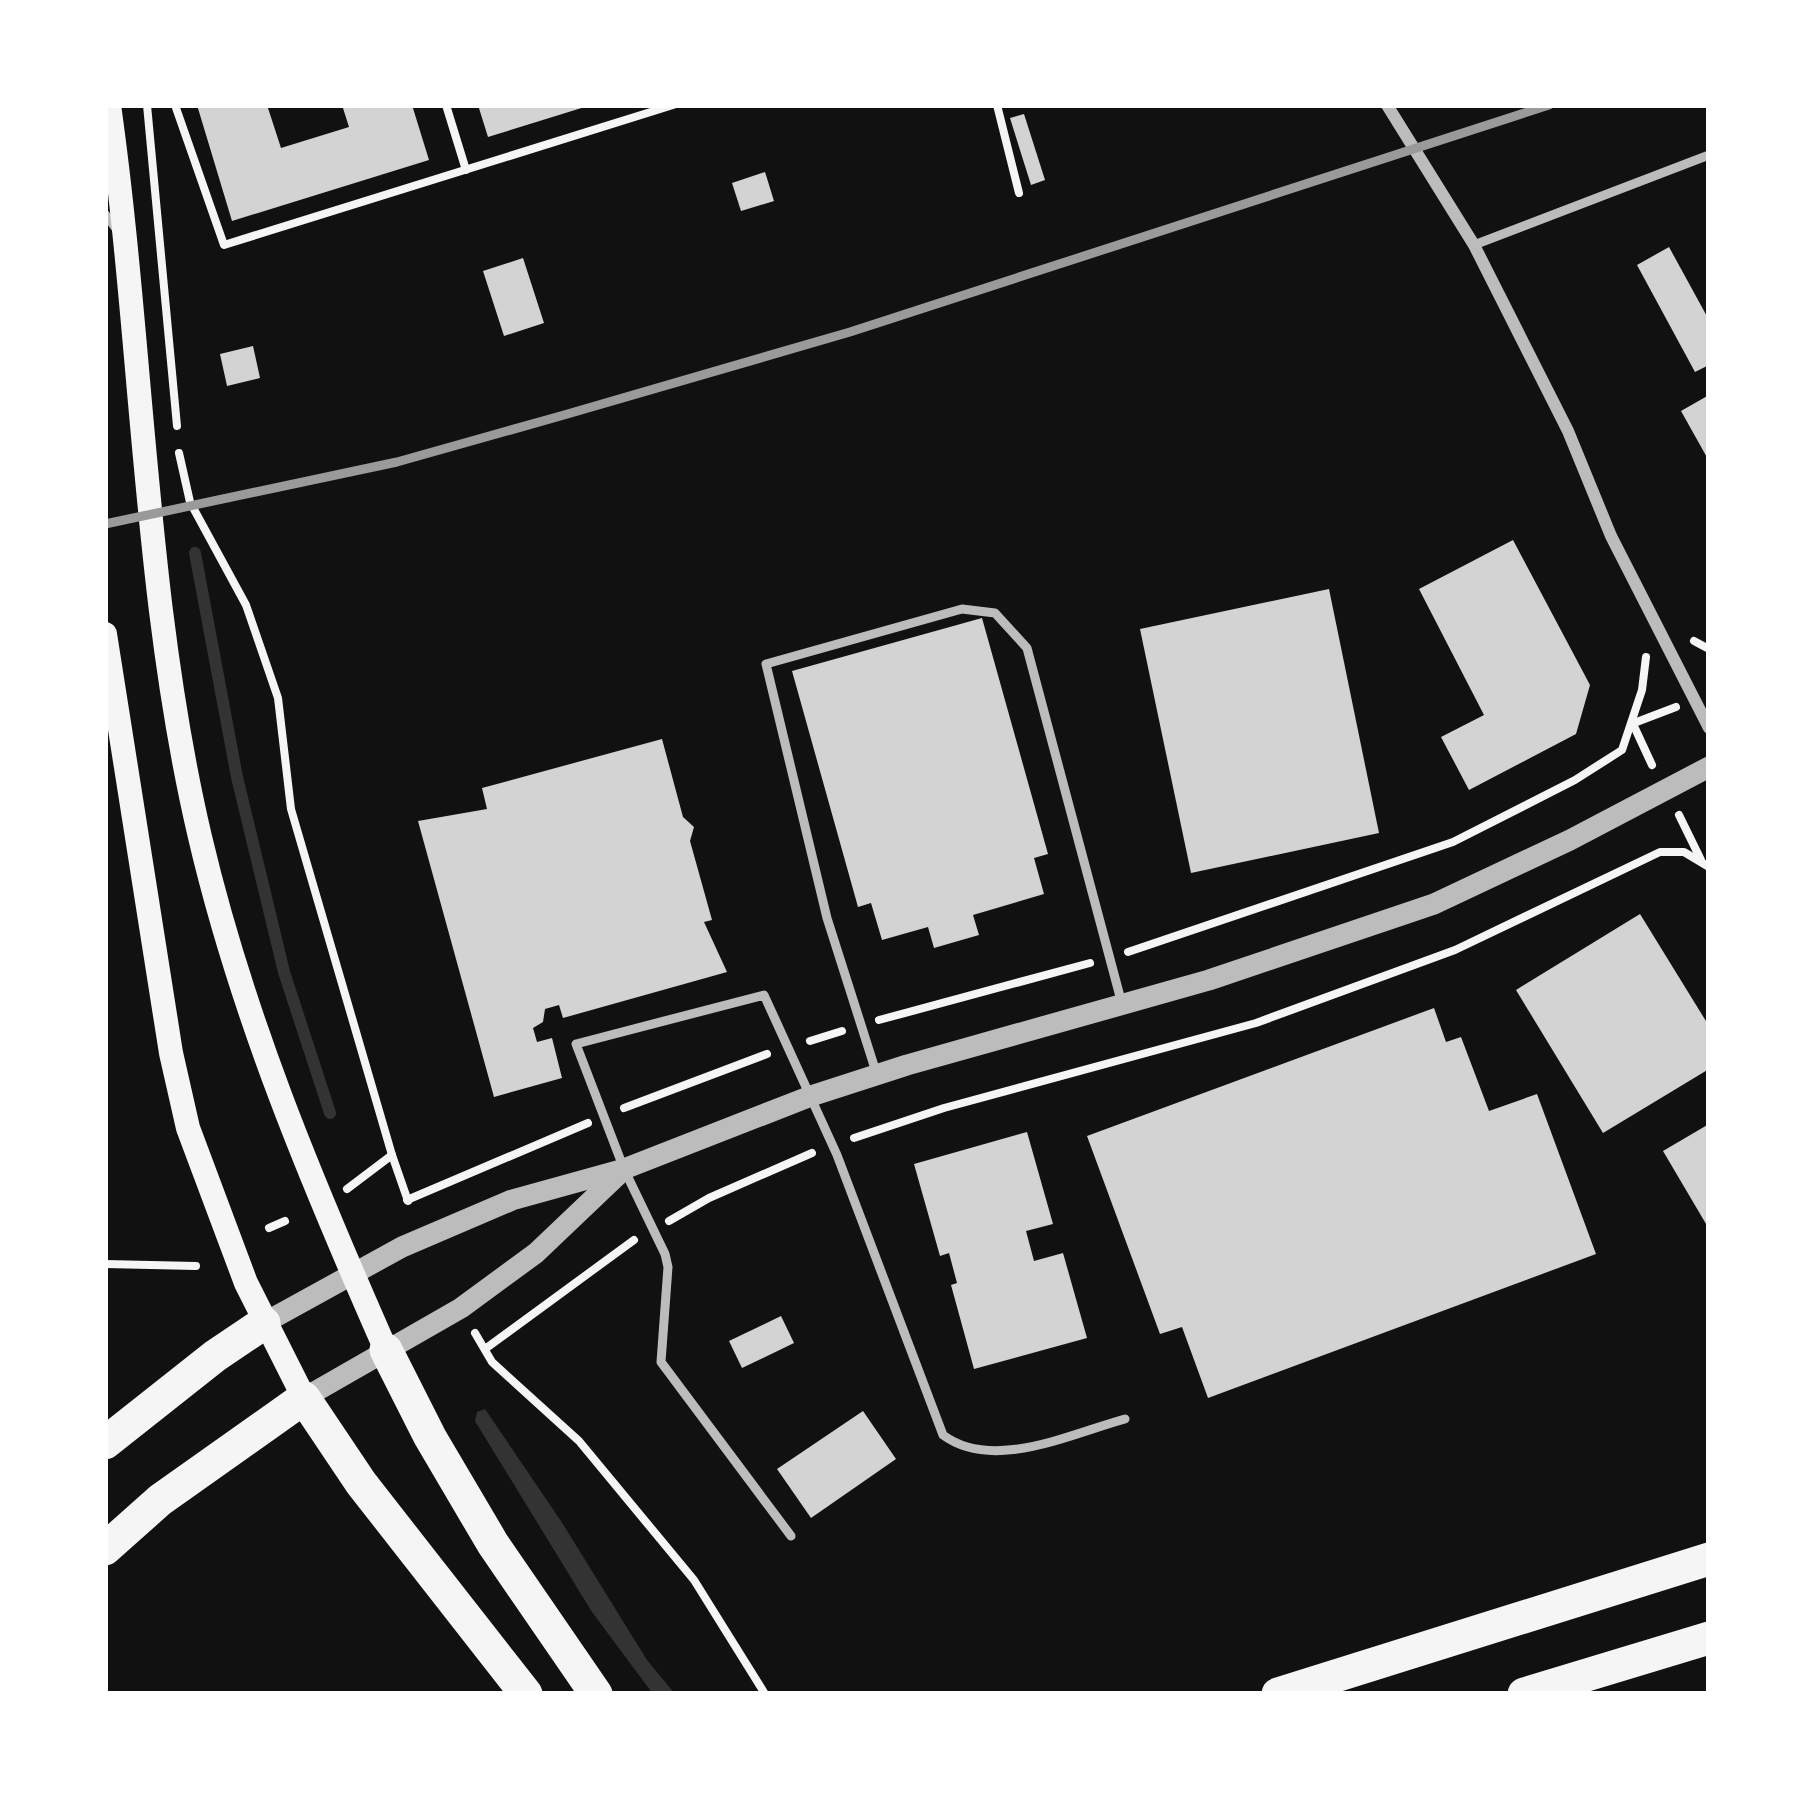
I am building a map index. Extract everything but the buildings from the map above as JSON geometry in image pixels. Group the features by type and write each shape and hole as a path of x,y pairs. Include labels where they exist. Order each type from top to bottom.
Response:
{"highway":[{"path":"105,1443 265,1323"},
{"path":"386,1350 493,1544 596,1694"},
{"path":"105,1549 160,1500 304,1398 362,1483 526,1694"},
{"path":"1278,1694 1709,1559"},
{"path":"1524,1694 1709,1638"}],"main road":[{"path":"110,105 143,458 199,833 270,1077 386,1350"},
{"path":"105,634 179,1090 214,1202 265,1323 304,1398"}],"street":[{"path":"1387,105 1474,245 1568,431 1611,536 1709,728"},
{"path":"265,1323 422,1237 512,1200 624,1169 811,1096 1251,966 1434,904 1709,767"},
{"path":"304,1398 461,1308 536,1253 624,1169"}],"lane":[{"path":"1474,245 1709,155"},
{"path":"105,214 125,240"},
{"path":"877,1075 827,919 766,664 962,609 995,613 1027,648 1122,1004"},
{"path":"791,1536 661,1362 668,1268 576,1044 764,995 832,1145 943,1435 974,1451 1002,1452 1125,1419"}],"path":[{"path":"147,105 190,502 246,605 278,698 291,809 413,1218"},
{"path":"175,105 224,245 673,105"},
{"path":"446,105 466,170"},
{"path":"997,105 1018,193"},
{"path":"407,1200 604,1116 788,1047 1111,957 1453,842 1622,751 1642,690"},
{"path":"1632,723 1672,709"},
{"path":"1632,723 1650,761"},
{"path":"1682,821 1706,861"},
{"path":"485,1348 623,1246 745,1181 832,1145 944,1108 1256,1023 1322,1000 1455,950 1660,852 1684,852 1706,861"},
{"path":"346,1190 392,1155"},
{"path":"269,1228 285,1221"},
{"path":"105,1264 196,1265"},
{"path":"475,1333 492,1362 579,1441 694,1580 765,1694"}],"shaded area":[{"path":"485,1409 647,1660 675,1694 653,1694 592,1612 475,1421 477,1412"}],"waterway":[{"path":"195,553 237,777 284,972 330,1113"}],"railway":[{"path":"105,524 397,462 564,415 850,332 1549,105"}]}
